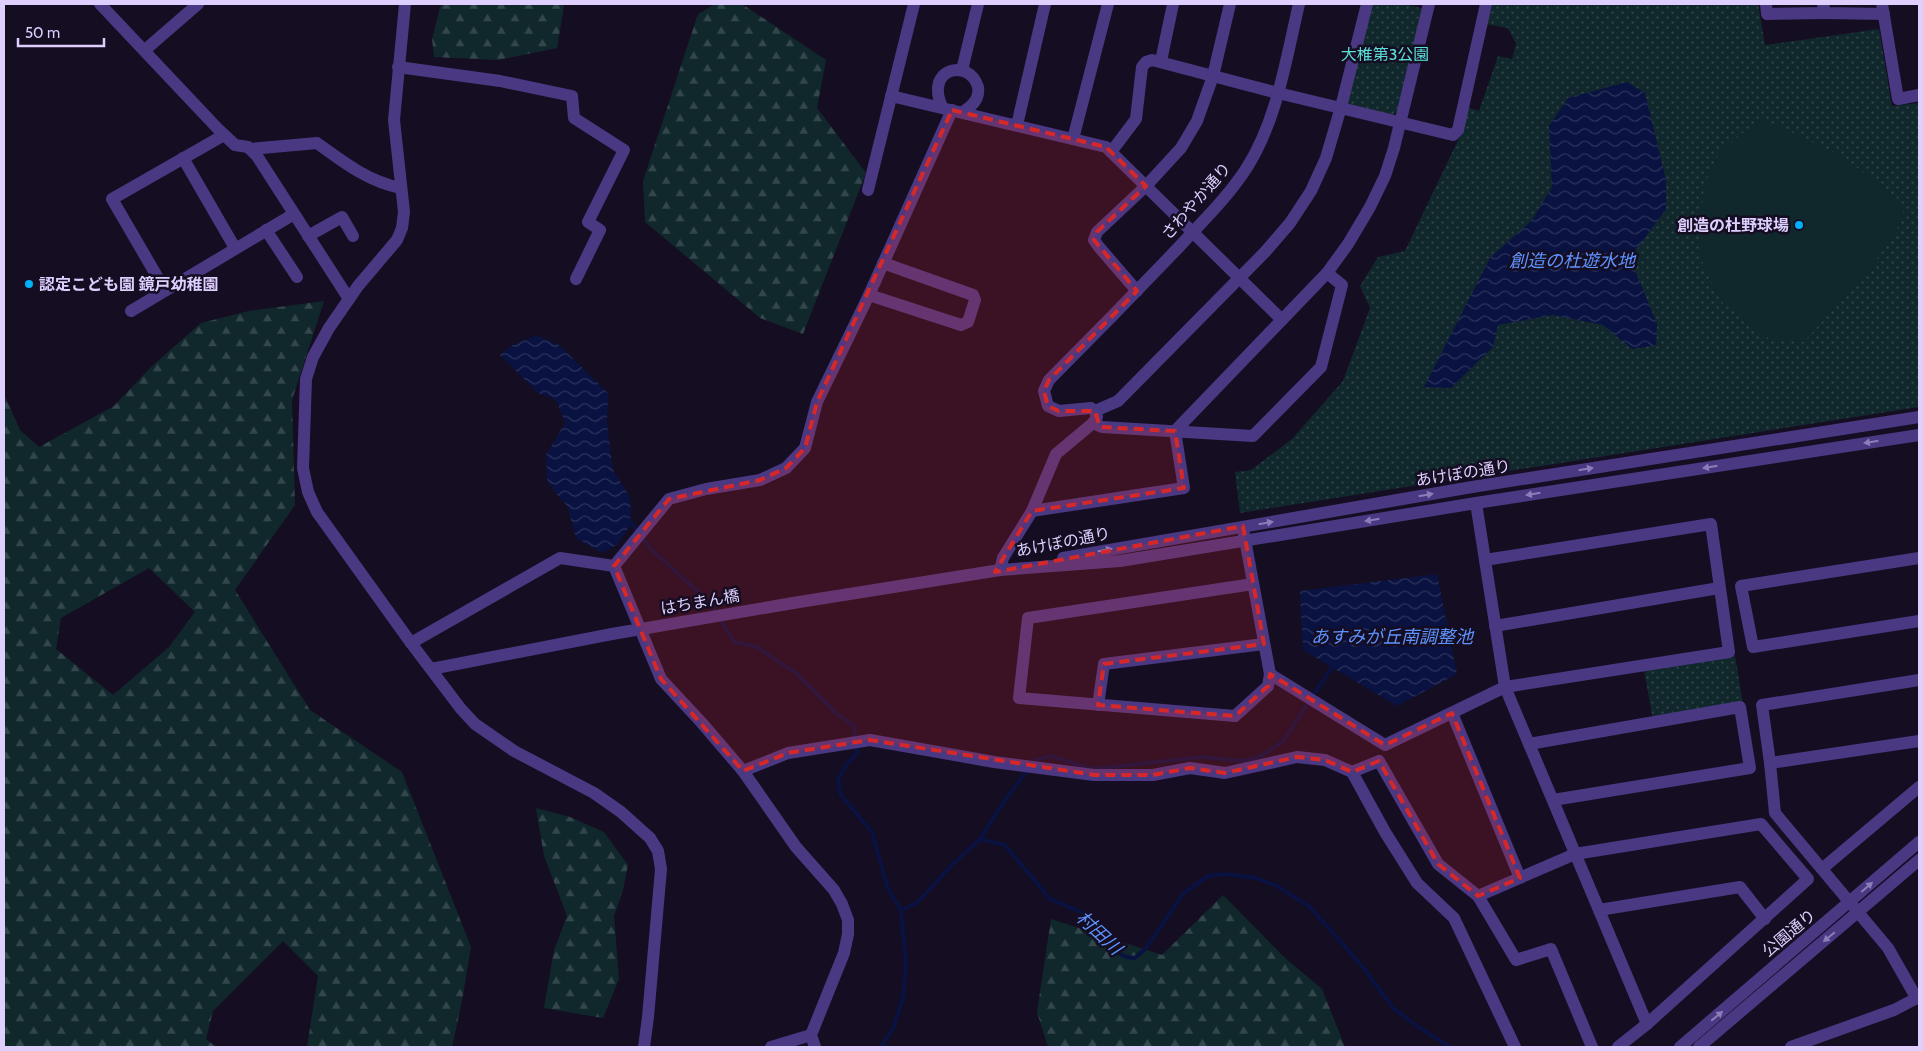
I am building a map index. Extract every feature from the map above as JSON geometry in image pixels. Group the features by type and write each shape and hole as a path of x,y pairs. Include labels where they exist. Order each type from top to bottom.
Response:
{"street":[{"path":"100,4 235,145 250,149 317,143 343,162 383,184 401,188"},
{"path":"145,50 198,4"},
{"path":"405,4 399,49 394,120 404,212 402,228 397,240 349,299 312,357 306,380 303,468 308,492 317,512 411,643 461,709 475,724 514,751 594,792 639,826 650,838 658,852 661,869 644,1047"},
{"path":"868,190 914,4"},
{"path":"962,70 978,4"},
{"path":"1017,125 1045,4"},
{"path":"1074,138 1108,4"},
{"path":"1161,61 1173,4"},
{"path":"1137,291 1094,240 1097,232 1146,186 1181,148 1193,128 1213,76 1230,4"},
{"name":"さわやか通り","path":"1094,417 1091,408 1059,411 1048,406 1044,391 1049,380 1192,233 1226,196 1246,168 1261,139 1278,93 1299,4"},
{"path":"1003,570 1002,558 1032,511 1056,454 1094,417 1118,401 1239,278 1290,223 1311,191 1326,158 1341,107 1366,4"},
{"path":"1175,431 1327,273 1348,244 1370,207 1385,176 1394,148 1429,4"},
{"path":"1111,152 1136,119 1142,67 1146,62 1152,60 1278,93 1453,134 1458,133 1486,4"},
{"path":"1766,4 1767,14 1824,8 1883,9 1898,98 1919,95"},
{"path":"398,67 500,81 572,96 574,118 624,150 588,222 600,230 576,279"},
{"path":"953,70 962,70 969,73 976,80 977,98 972,106 953,110 937,91 939,81 953,70"},
{"path":"891,96 1106,146 1282,320"},
{"path":"614,566 669,499 706,489 760,480 786,468 805,448 817,402 869,295 953,110"},
{"path":"164,290 112,199 224,134"},
{"path":"250,149 257,156 349,299"},
{"path":"183,158 235,248"},
{"path":"131,311 294,214"},
{"path":"308,236 342,217 353,236"},
{"path":"266,230 297,277"},
{"path":"869,295 961,325 968,322 975,300 973,295 883,263"},
{"path":"1094,417 1102,427 1253,436 1321,367 1342,285 1327,273"},
{"name":"あけぼの通り","path":"1003,570 1114,548 1472,487 1919,417"},
{"path":"1032,511 1184,488 1175,431"},
{"name":"あけぼの通り","path":"1003,570 1120,561 1476,503 1919,435"},
{"path":"1476,503 1505,687 1646,1024"},
{"path":"1270,674 1385,745 1505,687 1729,652 1711,524 1485,560"},
{"path":"1243,526 1270,674 1268,686 1235,716 1019,698 1028,618 1253,584"},
{"path":"411,643 560,558 614,566"},
{"path":"1919,558 1741,586 1752,647 1919,621"},
{"path":"614,566 661,679 743,771 796,847 834,890 848,920 848,934 844,953 813,1041 771,1047"},
{"name":"はちまん橋","path":"431,669 612,634 1003,570"},
{"path":"1495,626 1719,588"},
{"path":"1098,705 1104,664 1264,644"},
{"path":"1791,1047 1894,1010 1918,998 1888,948 1775,813 1762,705 1919,680"},
{"path":"1529,744 1740,707 1750,768 1553,800"},
{"path":"1452,713 1520,878"},
{"path":"743,771 788,752 870,740 994,762 1094,775 1153,775 1190,768 1225,773 1297,757 1325,760 1352,772 1385,832 1417,883 1454,918 1515,1047"},
{"path":"1770,763 1919,741"},
{"path":"1352,772 1378,760 1438,864 1478,896 1516,960 1551,949 1592,1047"},
{"path":"1822,868 1919,787"},
{"path":"1478,896 1575,854 1761,824 1808,879 1618,1047"},
{"name":"公園通り","path":"1680,1047 1919,842"},
{"name":"公園通り","path":"1699,1047 1919,860"},
{"path":"1599,910 1740,887 1765,919"}],"highlighted area":[{"path":"952,110 1106,147 1146,186 1097,232 1094,240 1137,291 1049,380 1044,391 1048,406 1059,411 1095,411 1100,427 1175,431 1184,488 1032,511 995,572 1243,526 1264,644 1104,664 1098,705 1235,716 1268,686 1270,674 1385,745 1452,713 1520,878 1478,896 1438,864 1379,761 1352,772 1325,760 1297,757 1225,773 1190,768 1153,775 1094,775 870,740 788,753 743,771 661,679 614,566 669,499 760,480 786,468 805,448 817,402"}],"green space":[{"path":"441,4 560,4 564,6 557,48 498,60 434,57 432,39"},
{"path":"715,4 742,4 826,60 817,108 866,173 803,334 760,318 645,222 643,181 698,14"},
{"name":"大椎第3公園","path":"1371,4 1405,4 1424,9 1398,111 1391,116 1350,107 1346,100"},
{"path":"1489,4 1758,4 1765,45 1879,29 1892,106 1919,103 1919,407 1240,513 1235,472 1251,470 1292,439 1343,381 1370,308 1360,286 1378,257 1405,251 1461,134 1467,107 1479,111 1498,56 1512,59 1516,44 1508,28 1484,24"},
{"name":"創造の杜野球場","path":"1761,118 1843,157 1901,201 1904,218 1877,259 1804,342 1768,338 1723,303 1703,266 1698,232 1705,183 1720,152"},
{"path":"324,301 292,400 295,505 235,590 310,710 402,772 471,947 452,1047 307,1047 318,976 283,941 213,1011 206,1039 216,1047 4,1047 4,394 20,430 39,447 114,406 151,367 201,323 249,311","holes":["149,568 195,612 169,647 113,695 56,649 61,618"]},
{"path":"1735,655 1743,704 1653,720 1644,670"},
{"path":"536,808 570,817 604,832 628,865 623,890 614,916 619,979 603,1018 544,1008 554,950 567,916 544,856"},
{"path":"1223,895 1285,958 1322,989 1345,1047 1048,1047 1037,1012 1051,919 1162,955"}],"water":[{"name":"創造の杜遊水地","path":"1627,82 1645,93 1666,180 1666,209 1630,258 1657,324 1656,345 1632,349 1603,325 1553,315 1498,325 1493,347 1451,388 1424,387 1490,258 1532,220 1552,187 1549,126 1568,98"},
{"path":"536,335 559,345 608,393 607,424 613,470 630,497 631,524 618,544 602,553 576,538 567,506 554,491 547,479 546,455 565,423 558,404 554,399 538,393 500,355 511,346"},
{"name":"あすみが丘南調整池","path":"1437,574 1457,674 1397,706 1303,650 1300,591"}],"waterway":[{"path":"629,520 650,548 711,604 734,642 757,647 796,673 835,712 854,726 857,753 847,764 838,779 840,794 872,832 888,889 901,910 906,964 903,998 893,1028 881,1047"},
{"path":"901,910 917,903 952,865 980,839 1003,803 1035,760 1051,756 1092,769 1203,757 1241,761 1252,759 1263,755 1283,741 1334,664"},
{"name":"村田川","path":"980,839 1005,845 1050,899 1081,912 1115,951 1126,957 1135,958 1146,948 1184,893 1208,876 1226,874 1256,878 1277,886 1310,907 1362,966 1394,1009 1450,1047"}],"place":[{"name":"創造の杜野球場","path":"1799,225"},
{"name":"認定こども園 鏡戸幼稚園","path":"29,284"}]}
